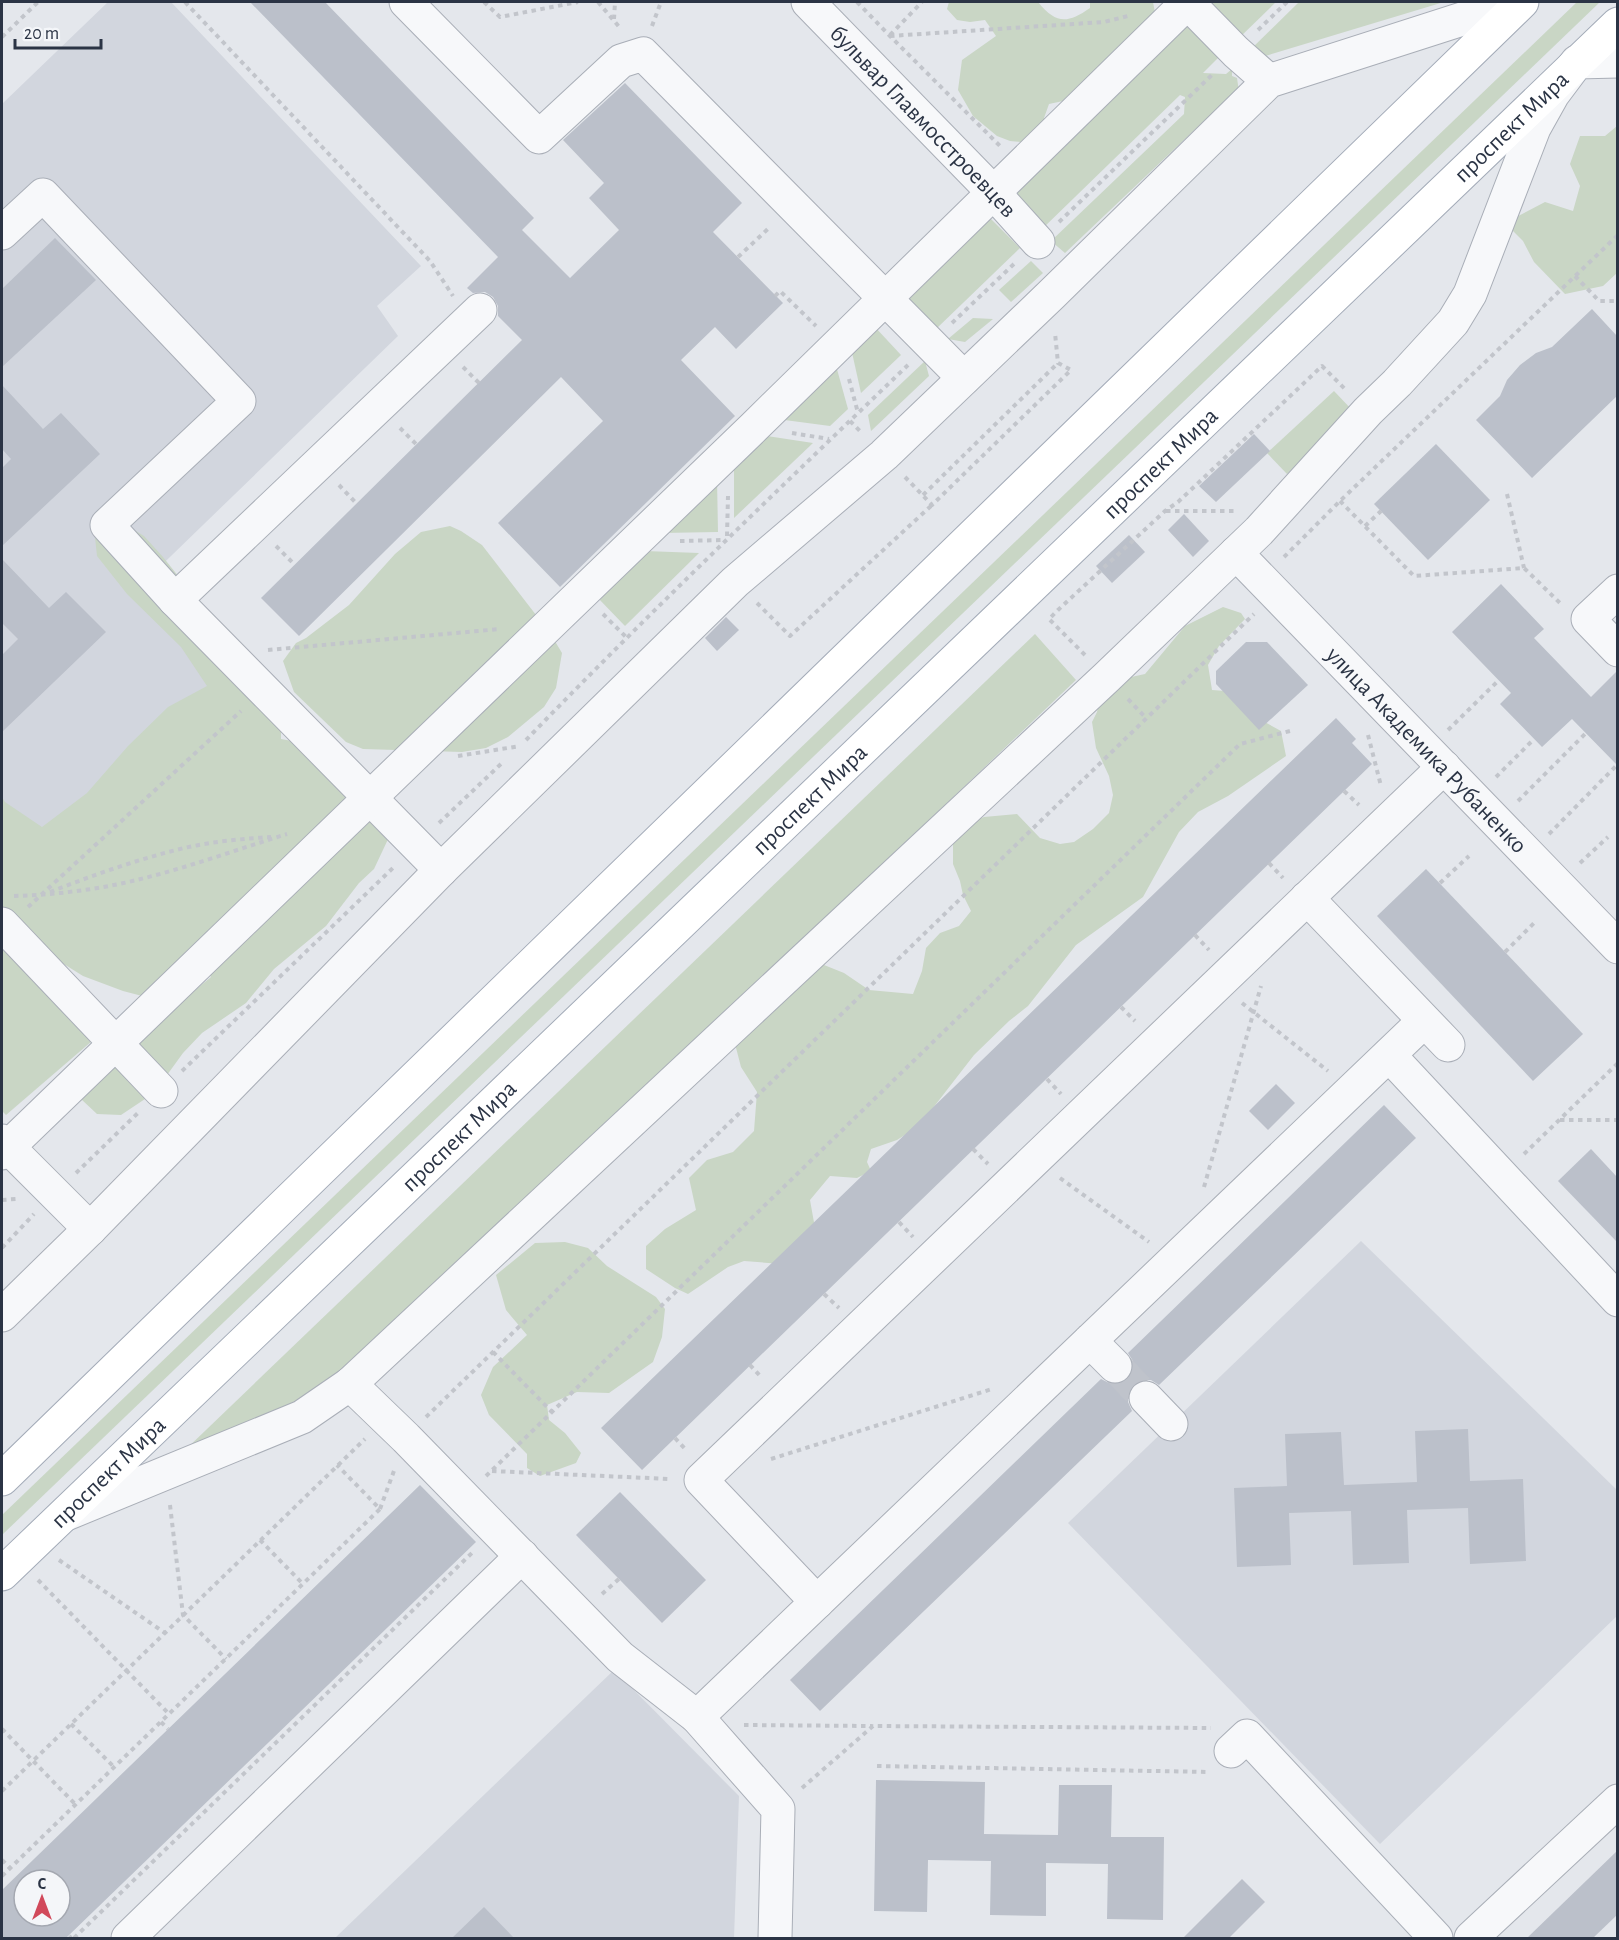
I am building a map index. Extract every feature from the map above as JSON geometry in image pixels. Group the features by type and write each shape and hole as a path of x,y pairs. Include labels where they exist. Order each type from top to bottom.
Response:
{"main road":[{"path":"2,1479 1522,2"},
{"name":"проспект Мира","path":"17,1558 1617,24"}],"street":[{"path":"406,2 539,137 621,61 643,54 964,378"},
{"name":"бульвар Главмосстроевцев","path":"808,2 993,192 1038,242"},
{"path":"90,1229 3,1147 115,1043 754,427 1188,2 1236,52 1269,81"},
{"path":"2,1315 90,1229 441,870 735,582 884,455 1269,81 1515,2"},
{"path":"64,1515 302,1416 350,1384 1098,686 1259,531 1453,322 1470,294 1534,128 1553,94 1577,62 1617,61"},
{"path":"2,232 43,195 239,401 107,525 175,600 441,870"},
{"path":"175,600 475,316"},
{"name":"улица Академика Рубаненко","path":"1236,553 1617,947"},
{"path":"1617,591 1588,619 1617,650"},
{"path":"817,1602 701,1480 1307,898 1409,809 1444,767"},
{"path":"1307,898 1448,1046"},
{"path":"6,916 115,1043 161,1090"},
{"path":"705,1709 1424,1021"},
{"path":"1389,1055 1617,1300"},
{"path":"1090,1341 1114,1366"},
{"path":"350,1384 406,1438 620,1657 705,1709 778,1809 775,1938"},
{"path":"1146,1398 1171,1424"},
{"path":"128,1938 522,1557"},
{"path":"1230,1753 1399,1894 1436,1938"},
{"path":"1471,1938 1617,1801"}],"path":[{"path":"2,37 38,2"},
{"path":"185,2 430,261 475,316"},
{"path":"484,2 500,17 578,2"},
{"path":"614,20 615,2"},
{"path":"857,2 1020,165"},
{"path":"861,57 890,36 922,2"},
{"path":"2,1248 161,1090 520,746 724,540 1287,2"},
{"path":"890,36 1104,22 1136,14"},
{"path":"738,257 774,223"},
{"path":"2,1876 380,1509 406,1438 1261,607 1285,555 1617,234"},
{"path":"1575,276 1599,301 1617,301"},
{"path":"776,296 780,291 789,300"},
{"path":"922,495 1058,363"},
{"path":"1058,610 1165,511 1178,502 1322,366 1368,411"},
{"path":"947,490 1071,370"},
{"path":"1508,494 1524,568 1565,609"},
{"path":"1340,501 1414,576 1524,568"},
{"path":"735,582 790,636 932,505"},
{"path":"1165,511 1235,510 1243,516"},
{"path":"1365,526 1381,511"},
{"path":"229,654 502,628"},
{"path":"1448,730 1499,680"},
{"path":"6,916 40,895 264,690"},
{"path":"1367,729 1409,809"},
{"path":"464,1497 1240,744 1290,730"},
{"path":"1515,803 1586,733"},
{"path":"1493,779 1534,739"},
{"path":"1546,837 1617,765"},
{"path":"40,895 119,884 290,832"},
{"path":"6,916 40,895 122,865 177,850 224,841 279,836"},
{"path":"1575,868 1608,837"},
{"path":"1440,884 1469,856"},
{"path":"1505,952 1534,923"},
{"path":"1203,1192 1262,981"},
{"path":"1218,984 1351,1090"},
{"path":"1502,1176 1617,1064"},
{"path":"1559,1120 1617,1120"},
{"path":"1035,1160 1174,1260"},
{"path":"494,1352 552,1412"},
{"path":"769,1459 994,1389"},
{"path":"2,1791 368,1436"},
{"path":"337,1465 380,1509"},
{"path":"491,1471 701,1480"},
{"path":"166,1472 183,1615 226,1659"},
{"path":"260,1540 303,1584"},
{"path":"71,1938 478,1547"},
{"path":"17,1558 165,1633"},
{"path":"17,1558 169,1714"},
{"path":"705,1709 734,1725 1241,1729 1230,1753 877,1766"},
{"path":"161,1722 168,1729"},
{"path":"71,1724 114,1767"},
{"path":"778,1809 873,1726"},
{"path":"2,1729 75,1804"},
{"path":"224,1786 227,1790"},
{"path":"2,1860 10,1868"}],"shaded area":[{"path":"108,2 171,2 421,266 377,306 398,336 138,588 230,685 2,860 2,104"},
{"path":"1361,1241 1617,1490 1617,1616 1380,1844 1068,1523"},
{"path":"614,1670 739,1796 734,1938 335,1938"}],"green space":[{"path":"949,2 1038,2 1056,18 1068,19 1090,8 1090,2 1153,2 1156,18 1186,17 1220,56 1203,73 1226,74 1232,69 1232,76 1237,78 1239,92 1226,100 1065,253 1051,241 1184,114 1185,97 1180,95 1040,231 1004,194 1039,144 1010,141 997,136 973,116 958,90 962,60 996,36 985,20 970,22 957,20 947,9","holes":["1063,101 1085,115 1055,128 1044,118 1049,104"]},
{"path":"1202,2 1276,2 1235,42"},
{"path":"1299,2 1444,2 1262,57 1249,51"},
{"path":"1577,2 1600,2 2,1535 2,1515"},
{"path":"1617,126 1617,273 1603,286 1565,294 1534,262 1523,241 1505,223 1545,202 1573,211 1580,186 1570,164 1580,136 1605,136"},
{"path":"985,213 1020,248 935,330 901,295"},
{"path":"1031,261 1043,273 1011,302 999,290"},
{"path":"973,318 993,319 965,342 948,339"},
{"path":"874,326 901,355 861,393 851,348"},
{"path":"925,361 929,376 871,431 868,415"},
{"path":"835,362 848,409 830,426 777,419"},
{"path":"1334,391 1353,411 1287,474 1267,453"},
{"path":"761,435 813,443 734,518 734,460"},
{"path":"717,478 718,532 661,533"},
{"path":"450,526 482,545 550,633 562,653 556,688 544,707 508,737 486,748 462,752 363,749 346,742 294,692 283,661 296,643 349,605 395,554 421,532"},
{"path":"94,528 131,528 144,536 281,705 281,739 303,743 390,835 374,869 359,883 326,926 274,969 246,1003 202,1033 183,1053 154,1093 121,1115 97,1114 81,1099 188,996 211,977 205,967 146,997 123,991 83,976 51,956 2,907 2,797 5,802 42,827 87,793 128,746 168,707 207,686 181,647 127,594 97,556"},
{"path":"645,551 699,553 625,626 597,597"},
{"path":"1223,607 1241,613 1245,619 1219,646 1208,665 1212,690 1239,692 1263,721 1281,731 1286,756 1228,796 1198,812 1179,832 1143,897 1076,945 1028,1006 974,1055 919,1126 897,1140 871,1149 867,1162 871,1171 857,1178 830,1176 810,1200 815,1228 781,1264 744,1261 728,1267 688,1294 646,1269 646,1246 665,1229 696,1210 689,1178 707,1160 733,1152 754,1131 757,1092 741,1067 734,1040 801,971 824,965 844,973 869,990 913,994 922,971 926,948 940,933 959,926 971,911 953,864 953,841 961,827 984,817 1017,814 1040,838 1060,844 1074,842 1093,829 1109,813 1113,795 1109,776 1096,748 1092,722 1097,712 1100,696 1122,679 1145,674 1185,626"},
{"path":"1035,634 1076,680 330,1391 182,1453"},
{"path":"2,948 92,1041 6,1115 2,1111"},
{"path":"565,1242 588,1248 607,1266 656,1297 665,1309 662,1337 653,1362 609,1393 577,1392 547,1405 549,1420 565,1433 581,1453 576,1463 540,1476 527,1468 527,1454 489,1415 481,1395 493,1367 527,1335 506,1310 496,1275 535,1243"}],"building":[{"path":"250,2 325,2 534,218 522,230 570,278 619,230 589,198 604,183 563,140 625,83 742,203 713,232 783,303 736,349 715,327 681,360 735,416 560,587 498,523 603,421 561,377 299,636 261,598 522,340 498,316 498,306 493,297 485,292 473,293 467,288 498,257"},
{"path":"55,238 96,280 2,367 2,289"},
{"path":"1592,309 1617,336 1617,396 1532,478 1476,420 1500,396 1507,380 1520,365 1536,353 1552,347"},
{"path":"2,385 43,429 61,413 100,454 2,546 2,468 11,459 2,449"},
{"path":"1254,434 1270,451 1216,502 1199,486"},
{"path":"1436,444 1490,500 1428,560 1374,504"},
{"path":"1184,514 1209,541 1193,557 1168,530"},
{"path":"1129,535 1145,552 1112,583 1096,566"},
{"path":"2,559 49,608 66,592 106,632 2,732 2,655 18,639 2,623"},
{"path":"1501,584 1544,629 1534,638 1591,697 1617,671 1617,765 1572,719 1542,747 1500,704 1511,693 1452,632"},
{"path":"726,617 739,630 717,651 705,638"},
{"path":"1246,642 1267,642 1308,685 1259,730 1216,684 1216,671"},
{"path":"1336,718 1356,739 1352,743 1372,764 642,1470 601,1428"},
{"path":"1426,869 1583,1034 1533,1081 1377,916"},
{"path":"1276,1084 1295,1103 1268,1130 1249,1111"},
{"path":"1384,1105 1416,1138 1159,1385 1151,1380 1142,1380 1133,1384 1128,1393 1128,1402 1132,1411 820,1711 790,1680 1101,1379 1111,1384 1120,1384 1128,1380 1133,1370 1133,1361 1128,1353"},
{"path":"1591,1149 1617,1177 1617,1242 1558,1181"},
{"path":"1468,1429 1470,1481 1523,1479 1526,1561 1470,1564 1468,1508 1407,1510 1409,1563 1353,1565 1351,1511 1289,1513 1291,1565 1237,1567 1234,1488 1287,1486 1285,1434 1341,1432 1344,1485 1417,1482 1415,1431"},
{"path":"420,1485 476,1542 66,1938 2,1938 2,1890 12,1880 12,1928 72,1928 72,1868 25,1868"},
{"path":"620,1492 706,1580 662,1623 576,1535"},
{"path":"876,1780 985,1782 984,1834 1058,1835 1059,1785 1112,1785 1111,1837 1164,1837 1163,1920 1107,1919 1108,1864 1046,1863 1046,1916 990,1915 991,1861 928,1860 927,1912 874,1911"},
{"path":"1617,1851 1617,1915 1593,1938 1527,1938"},
{"path":"1242,1879 1265,1902 1229,1938 1183,1938"},
{"path":"484,1907 514,1938 452,1938"}],"tunnel":[{"path":"1115,1366 1146,1398"}]}
